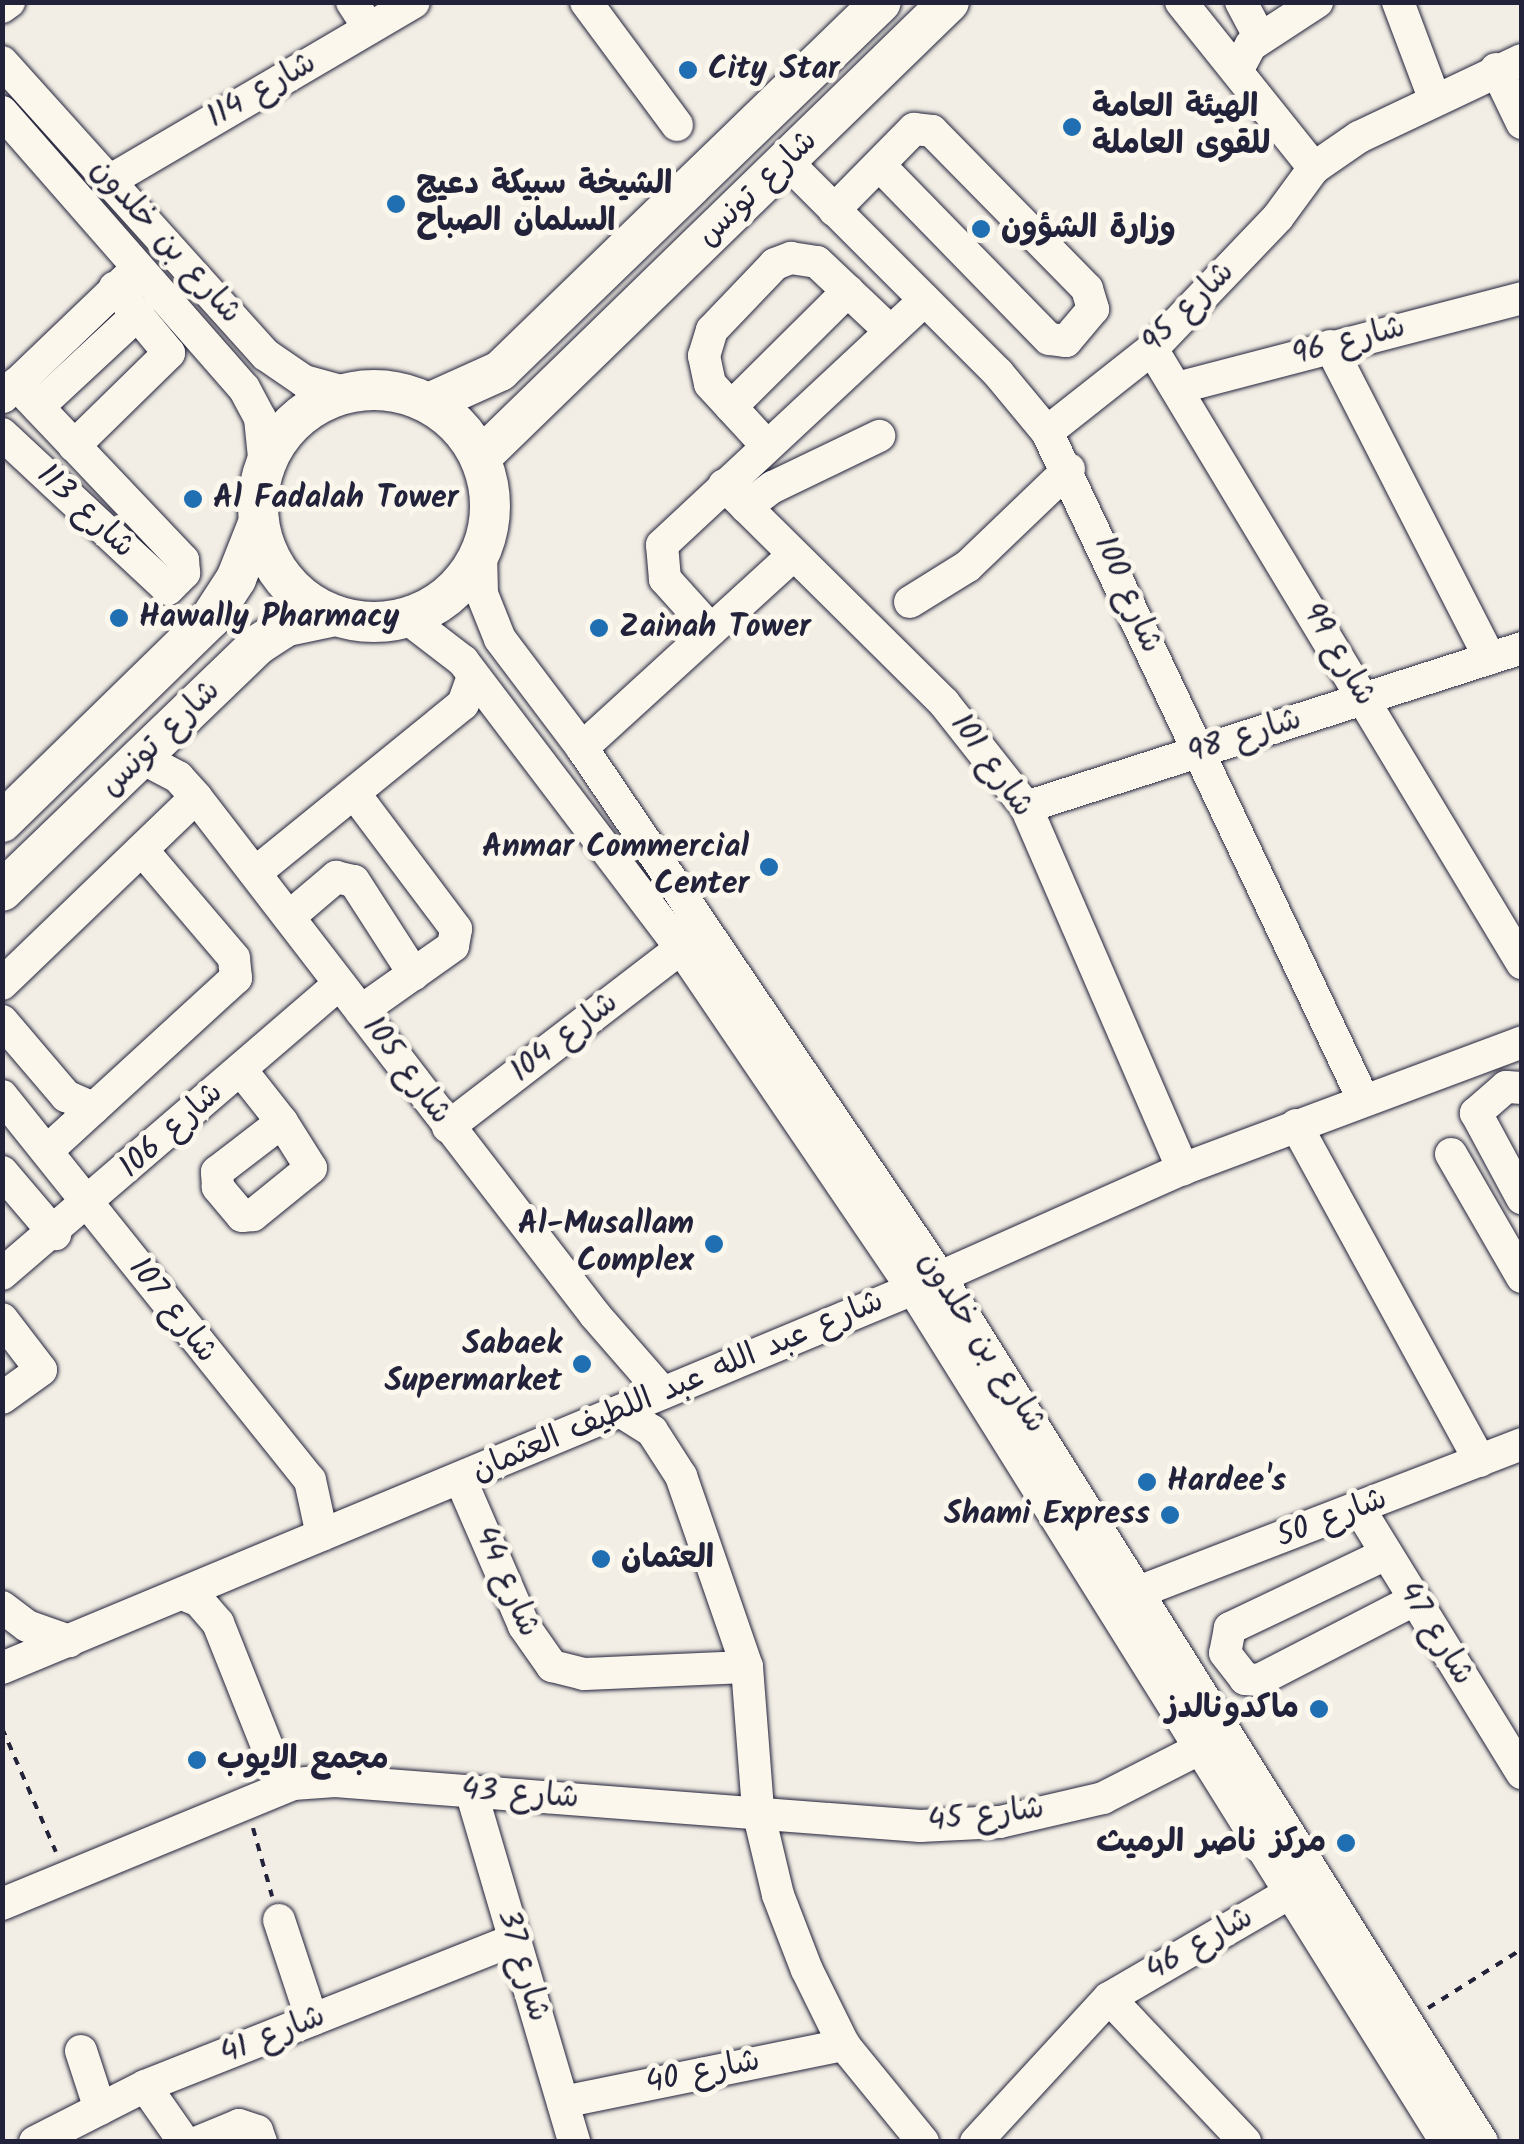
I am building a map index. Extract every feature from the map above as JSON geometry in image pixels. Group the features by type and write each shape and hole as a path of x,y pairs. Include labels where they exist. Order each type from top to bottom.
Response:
{"main road":[{"name":"شارع تونس","path":"429,403 500,372 881,2"},
{"name":"شارع تونس","path":"480,458 950,2"},
{"path":"605,266 590,290 596,308 614,316 629,312"},
{"path":"390,391 429,403 458,426 480,458 490,506 481,553 456,590 407,618 378,623 335,616 284,580 259,522 265,467 297,420 348,393 390,391"},
{"name":"شارع تونس","path":"2,822 225,598 259,522"},
{"name":"شارع تونس","path":"2,891 272,634 335,616"},
{"path":"185,642 202,642 218,660 199,702"}],"street":[{"path":"2,7 9,2"},
{"name":"شارع 114","path":"110,180 361,15 414,2"},
{"path":"586,2 677,125"},
{"path":"1181,2 1314,168"},
{"path":"1241,2 1260,37"},
{"path":"1398,2 1434,98"},
{"path":"1236,72 1260,37 1296,8"},
{"name":"شارع بن خلدون","path":"2,62 266,355 304,381 348,393"},
{"path":"1509,65 1522,123"},
{"name":"شارع 95","path":"1047,432 1152,349 1278,217 1314,168 1434,98 1509,65"},
{"name":"شارع بن خلدون","path":"2,112 126,278 251,398 262,430 265,467"},
{"path":"834,210 914,129 932,132 1087,290 1093,309 1066,340 1048,339 880,164"},
{"name":"شارع 100","path":"788,163 902,276 1047,432 1069,469 1362,1099"},
{"path":"766,446 705,376 707,342 775,264 791,258 817,262 869,311"},
{"path":"735,496 766,446 869,311 902,276"},
{"path":"126,278 138,314 168,344 168,357 74,446 19,396 126,278"},
{"name":"شارع 96","path":"1177,388 1522,298"},
{"path":"731,407 869,311 925,300"},
{"path":"19,396 138,314"},
{"path":"1330,346 1490,658"},
{"name":"شارع 99","path":"1152,349 1522,963"},
{"name":"شارع 113","path":"2,434 168,589 186,563 74,446"},
{"path":"711,630 664,579 659,555 667,538 735,496 773,486 879,436"},
{"path":"910,602 968,566 1069,469"},
{"name":"شارع 101","path":"735,496 944,703 1026,807 1183,1168"},
{"name":"شارع بن خلدون","path":"481,553 482,594 500,638 582,748 927,1283 1201,1748 1446,2142"},
{"path":"582,748 792,555"},
{"name":"شارع بن خلدون","path":"407,618 444,642 473,676 681,948 927,1283 1141,1592 1482,2142"},
{"name":"شارع 98","path":"1026,807 1522,648"},
{"path":"255,873 462,704 473,676"},
{"name":"شارع 105","path":"142,758 178,778 196,797 448,1127 664,1393"},
{"path":"354,793 456,929 453,946 361,1011"},
{"path":"2,984 196,797"},
{"path":"48,1150 236,978 238,968 142,850"},
{"path":"289,917 336,876 354,881 414,974"},
{"name":"شارع 104","path":"448,1127 681,948"},
{"name":"شارع 106","path":"4,1271 55,1234 339,984"},
{"path":"2,1021 66,1096 93,1108"},
{"name":"شارع عبد الله عبد اللطيف العثمان","path":"2,1668 927,1283 1183,1168 1521,1042"},
{"path":"240,1070 282,1122"},
{"path":"1522,1088 1506,1088 1481,1103 1476,1114 1522,1198"},
{"name":"شارع 107","path":"2,1096 310,1480 322,1536"},
{"path":"1296,1125 1480,1461"},
{"path":"1451,1154 1517,1259"},
{"path":"2,1172 55,1234"},
{"path":"2,1320 41,1370 2,1398"},
{"path":"620,1412 652,1431 681,1476 747,1667 758,1811 778,1894 844,2044 923,2142"},
{"name":"شارع 50","path":"1141,1592 1522,1444"},
{"name":"شارع 44","path":"460,1478 524,1626 552,1666 572,1674 747,1667"},
{"name":"شارع 47","path":"1360,1510 1518,1760"},
{"path":"1386,1554 1230,1628 1225,1653 1245,1679 1259,1680 1414,1600"},
{"path":"182,1594 210,1610 257,1712 282,1786"},
{"path":"2,1607 28,1626 68,1641"},
{"name":"شارع 45","path":"758,1811 920,1826 1000,1822 1103,1798 1201,1748"},
{"name":"شارع 43","path":"2,1904 282,1786 334,1782 758,1811"},
{"name":"شارع 37","path":"471,1791 574,2142"},
{"name":"شارع 46","path":"976,2142 1109,1998 1291,1892"},
{"path":"278,1920 312,2020"},
{"name":"شارع 41","path":"36,2142 145,2086 514,1940"},
{"name":"شارع 46","path":"1109,1998 1245,2142"},
{"name":"شارع 40","path":"563,2102 844,2044"},
{"path":"80,2051 100,2108"},
{"path":"145,2086 184,2142"},
{"path":"198,2142 239,2125 257,2130 261,2142"}],"path":[{"path":"2,1728 66,1875"},
{"path":"246,1801 278,1920"},
{"path":"1407,2022 1522,1949"}],"place":[{"name":"City Star","path":"688,70"},
{"name":"الهيئة العامة للقوى العاملة","path":"1072,127"},
{"name":"الشيخة سبيكة دعيج السلمان الصباح","path":"396,204"},
{"name":"وزارة الشؤون","path":"981,229"},
{"name":"Al Fadalah Tower","path":"193,499"},
{"name":"Hawally Pharmacy","path":"119,618"},
{"name":"Zainah Tower","path":"599,628"},
{"name":"Anmar Commercial Center","path":"769,867"},
{"name":"Al-Musallam Complex","path":"714,1244"},
{"name":"Sabaek Supermarket","path":"582,1364"},
{"name":"Hardee's","path":"1147,1482"},
{"name":"Shami Express","path":"1170,1515"},
{"name":"العثمان","path":"601,1559"},
{"name":"ماكدونالدز","path":"1319,1709"},
{"name":"مجمع الايوب","path":"197,1760"},
{"name":"مركز ناصر الرميث","path":"1346,1843"}]}
